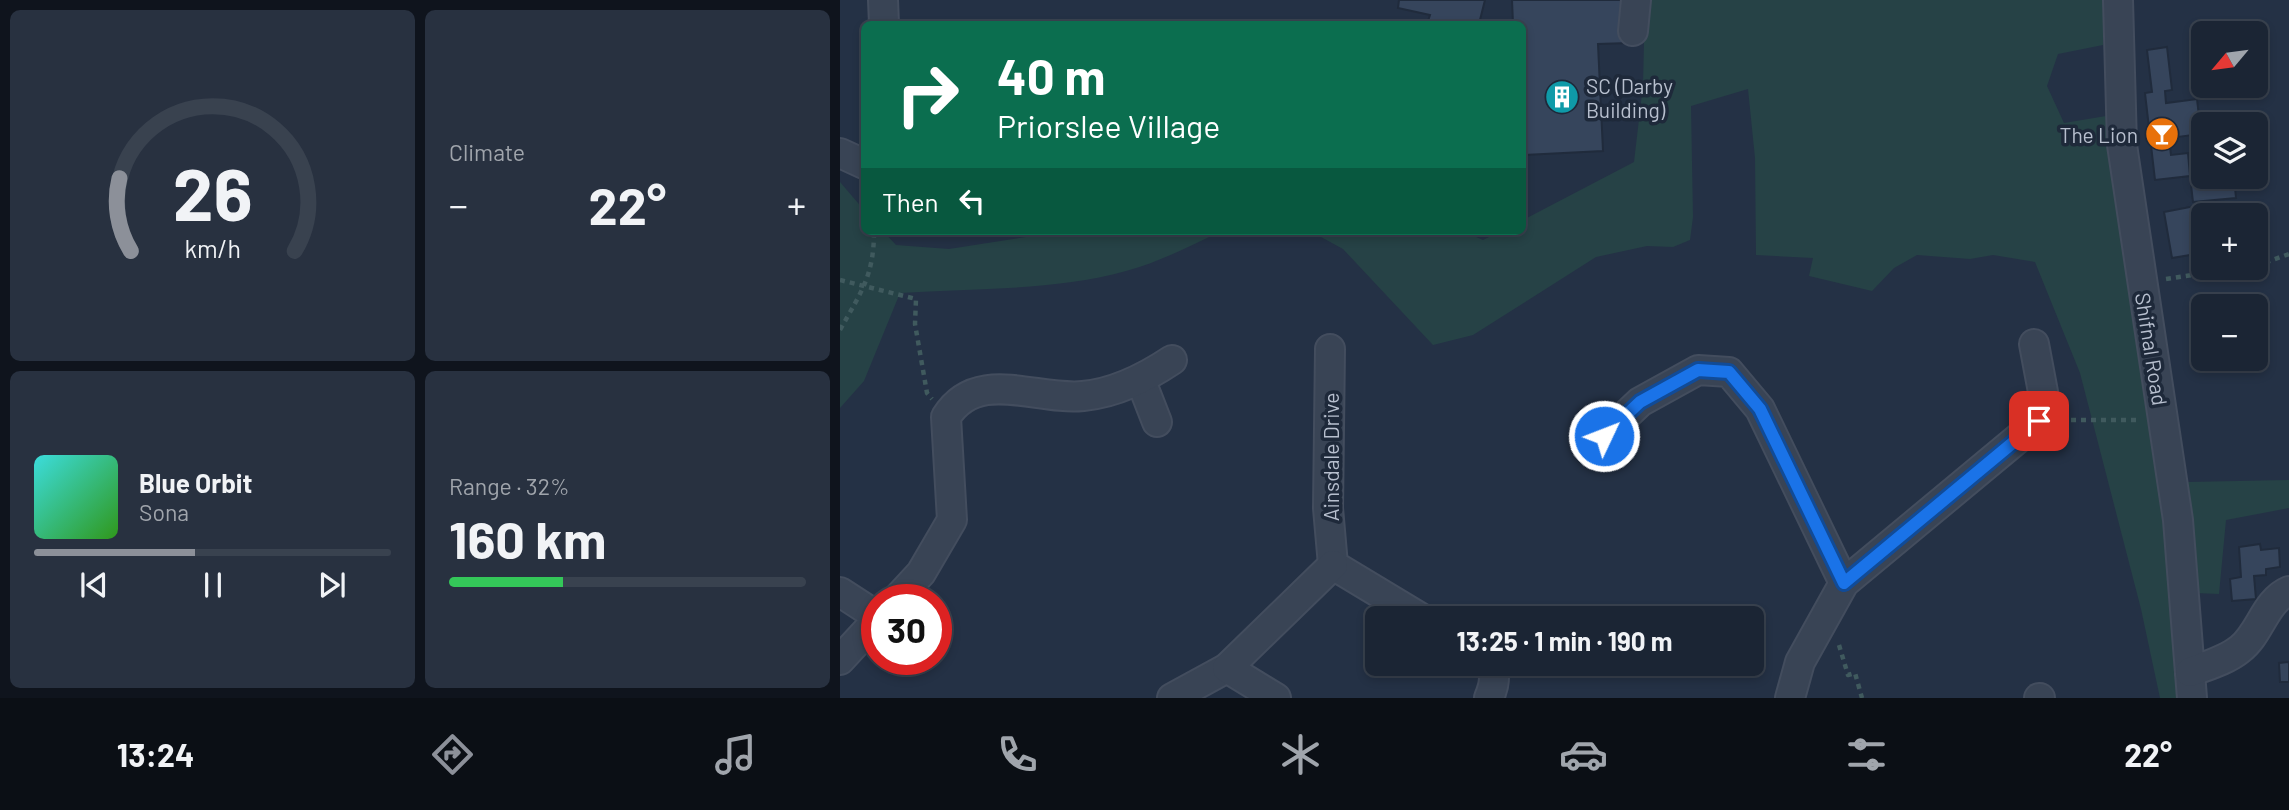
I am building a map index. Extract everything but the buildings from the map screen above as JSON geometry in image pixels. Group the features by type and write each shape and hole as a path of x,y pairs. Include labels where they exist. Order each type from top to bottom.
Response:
{"street":[{"path":"883,0 884,21"},
{"path":"1633,31 1636,0"},
{"name":"Shifnal Road","path":"2118,0 2122,145 2178,520 2191,685"},
{"path":"840,153 861,163"},
{"path":"1790,698 1800,662 1844,583 2039,421 2043,392 2034,344"},
{"name":"Ainsdale Drive","path":"1330,349 1328,508 1333,565"},
{"path":"911,584 921,573 952,520 946,416 952,406 966,397 991,389 1035,391 1057,397 1084,396 1141,381 1172,359"},
{"path":"1604,436 1640,402 1698,370 1729,372 1760,409 1844,583"},
{"path":"1141,381 1157,422"},
{"path":"1172,698 1227,668 1333,565 1401,606"},
{"path":"840,592 861,607"},
{"path":"2191,685 2239,650 2253,635 2272,604 2289,592"},
{"path":"840,660 861,636"},
{"path":"1227,668 1276,698"},
{"path":"1489,698 1494,685 1493,676"}],"path":[{"path":"840,330 864,287 874,259 874,235"},
{"path":"2268,261 2289,254"},
{"path":"2142,284 2191,276"},
{"path":"840,279 916,299 915,324 927,393 946,416"},
{"path":"2039,421 2163,420"},
{"path":"1828,611 1848,675 1855,673 1862,698"}],"green space":[{"path":"1645,0 2105,0 2103,45 2058,54 2047,86 2064,123 2112,115 2171,562 2178,698 2160,698 2141,609 2080,373 2035,262 1993,255 1970,259 1917,255 1894,268 1872,291 1809,276 1813,258 1756,255 1755,158 1748,89 1691,106 1693,217 1690,240 1673,247 1647,246 1596,257 1473,335 1433,345 1343,249 1317,235 1472,235 1483,240 1493,235 1526,235 1526,218 1634,162 1643,85"},
{"path":"840,182 861,206 861,235 887,235 896,245 949,249 1039,235 1213,235 1151,263 1099,277 1014,288 900,293 864,381 840,408"},
{"path":"2289,480 2289,508 2226,520 2219,594 2196,593 2188,482"}],"place":[{"name":"SC (Darby Building)","path":"1562,97"},
{"name":"The Lion","path":"2162,134"}],"route":[{"path":"1604,436 1640,402 1698,370 1729,372 1760,409 1844,583 2039,421"}]}
